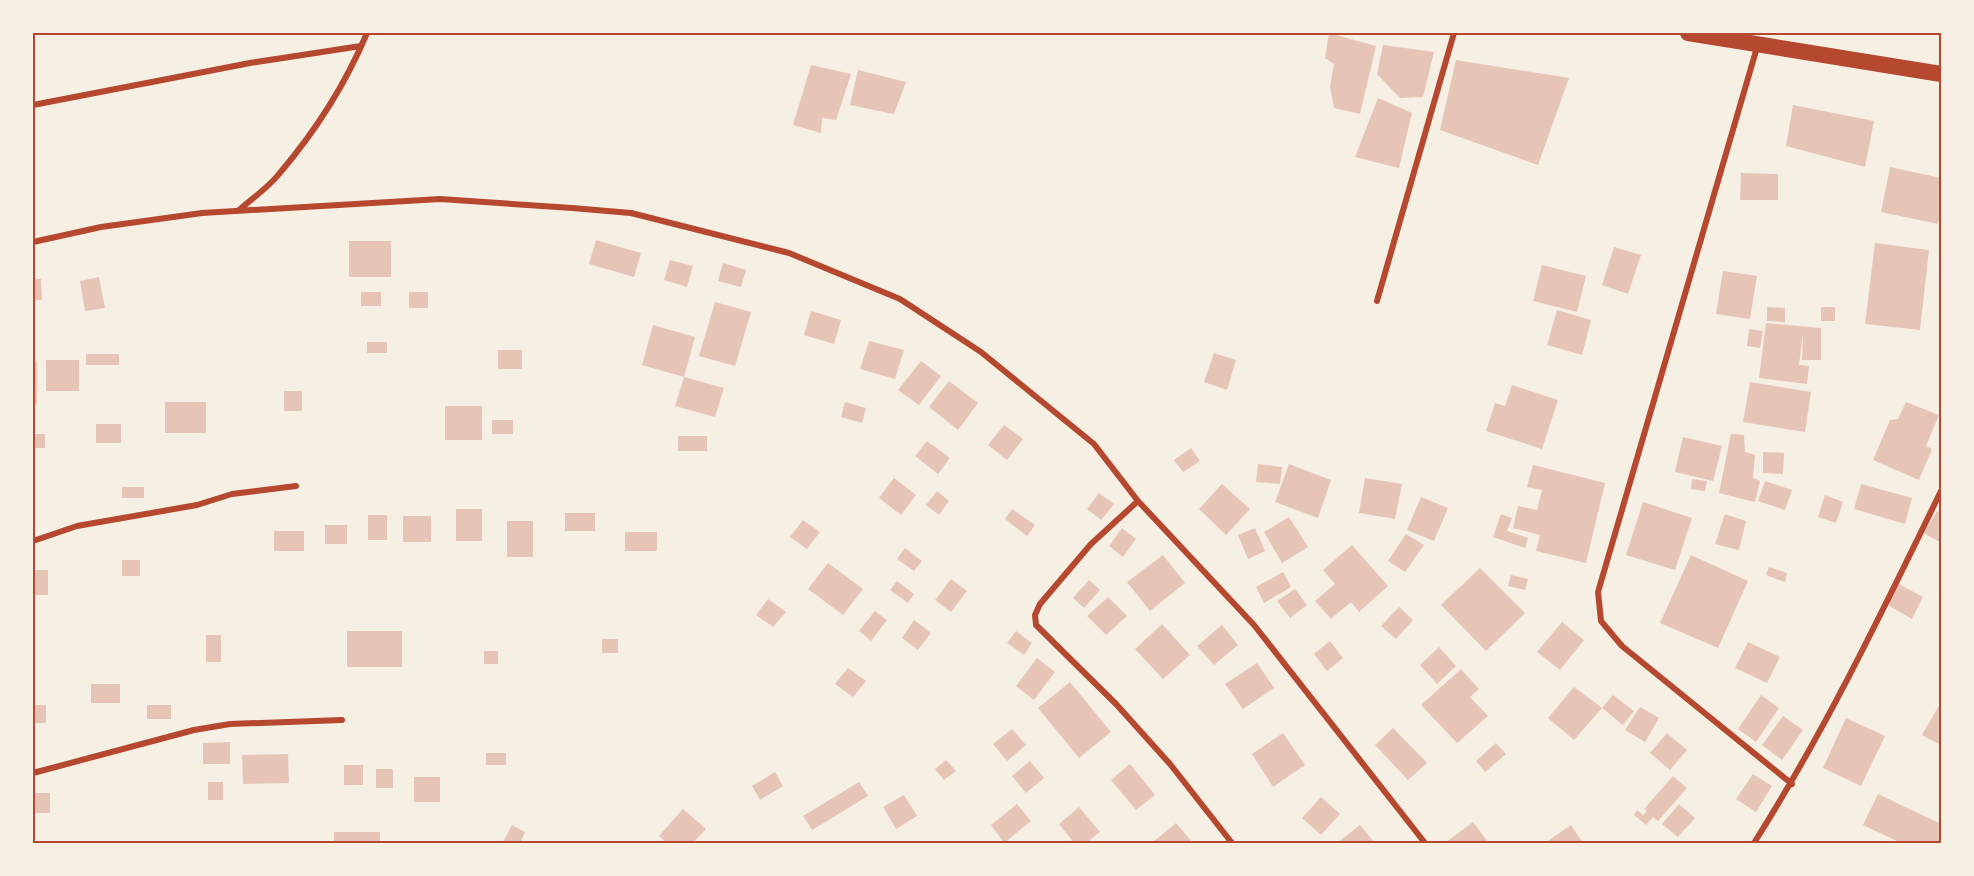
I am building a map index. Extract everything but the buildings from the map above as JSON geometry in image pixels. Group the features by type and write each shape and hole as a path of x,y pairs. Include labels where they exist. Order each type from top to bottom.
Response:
{"highway":[{"path":"1688,33 1941,74"}],"street":[{"path":"237,212 278,176 334,95 367,33"},
{"path":"1377,301 1454,33"},
{"path":"1758,44 1598,592 1601,621 1622,646 1792,784"},
{"path":"33,105 250,63 361,46"},
{"path":"33,242 101,227 202,213 440,199 632,213 789,253 900,299 981,352 1094,444 1138,501 1254,625 1425,843"},
{"path":"33,541 77,526 197,505 232,494 296,486"},
{"path":"1754,843 1792,784 1886,604 1941,491"},
{"path":"1138,501 1091,544 1040,604 1035,615 1036,625 1116,704 1170,764 1232,843"},
{"path":"33,773 203,728 231,724 342,720"}]}
